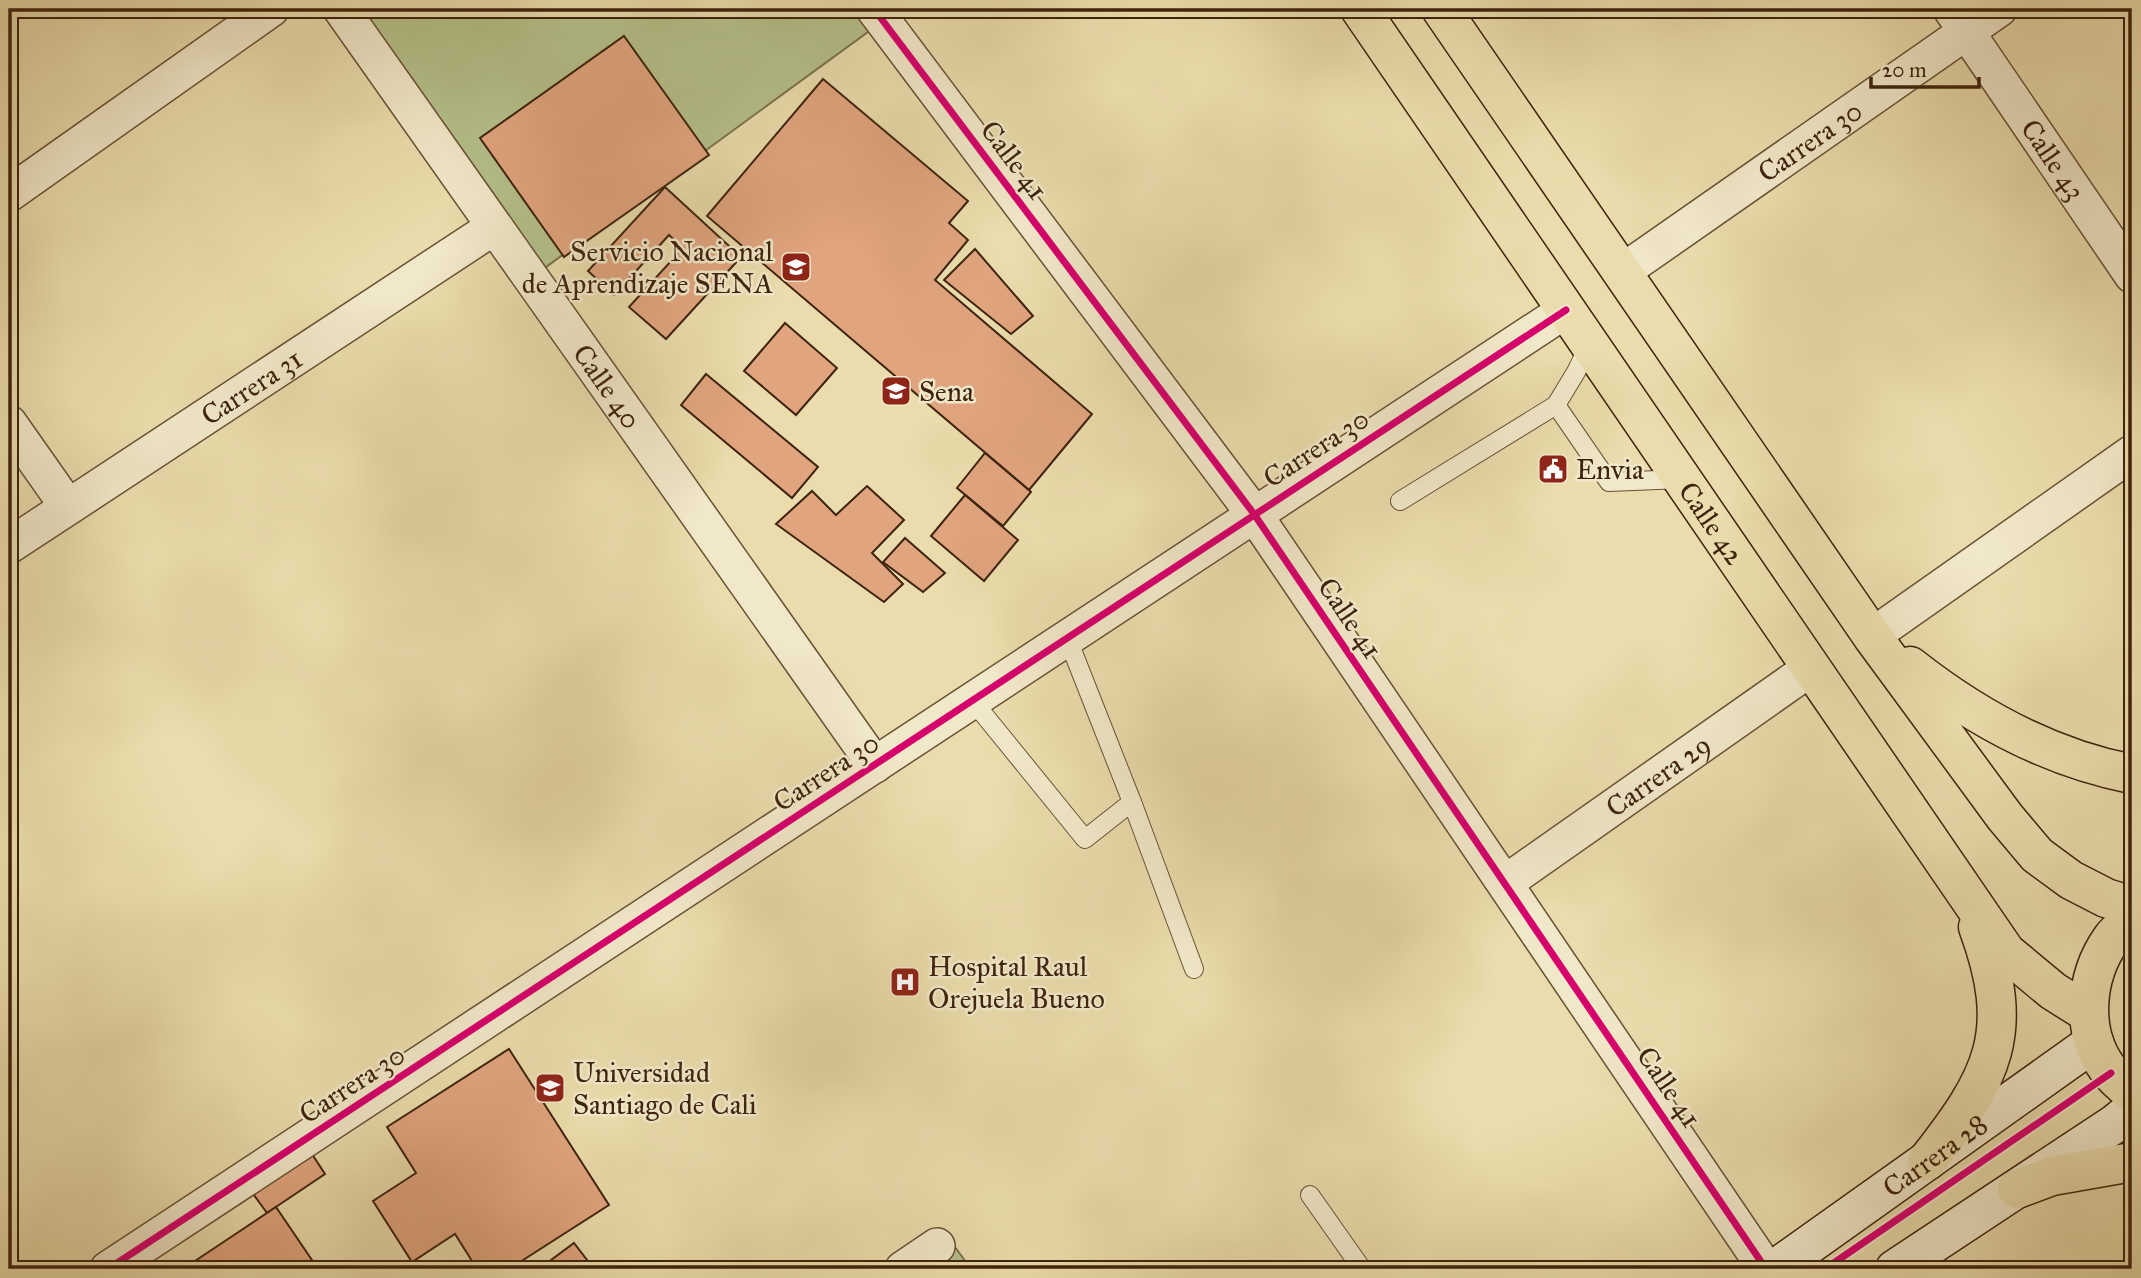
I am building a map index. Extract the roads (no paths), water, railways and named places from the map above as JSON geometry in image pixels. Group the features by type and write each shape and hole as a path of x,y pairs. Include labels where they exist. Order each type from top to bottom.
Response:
{"main road":[{"name":"Calle 42","path":"1360,9 2006,952 2091,1027"},
{"path":"1441,9 1872,636 2005,817 2037,855 2071,880 2106,898 2132,906"},
{"path":"1872,636 1948,695 2027,741 2132,774"},
{"path":"1927,1161 1973,1098 1989,1064 1998,1028 1996,990 1987,952 1957,881"},
{"path":"2132,920 2113,936 2094,972 2091,1027 2111,1073 2132,1093"},
{"name":"Carrera 28","path":"1776,1269 1927,1161 2091,1027"},
{"path":"1895,1269 2132,1110"},
{"path":"2017,1189 2052,1176 2132,1162"}],"street":[{"path":"9,194 271,9"},
{"name":"Calle 40","path":"341,9 875,765"},
{"name":"Calle 41","path":"874,9 1254,514 1766,1269"},
{"name":"Carrera 30","path":"1622,272 1958,20 1999,9"},
{"name":"Calle 43","path":"1958,20 2132,275"},
{"name":"Carrera 31","path":"9,546 494,227"},
{"name":"Carrera 30","path":"108,1269 1566,310"},
{"path":"9,423 68,507"},
{"path":"1872,636 2132,453"},
{"name":"Carrera 29","path":"1505,883 1811,668"},
{"path":"904,1269 937,1245"}],"lane":[{"path":"1400,501 1556,405 1590,345"},
{"path":"1556,405 1609,482 1682,479"},
{"path":"1067,637 1194,969"},
{"path":"972,699 1085,839 1132,802"},
{"path":"1310,1195 1362,1269"}],"place":[{"name":"Servicio Nacional de Aprendizaje SENA","path":"796,267"},
{"name":"Sena","path":"896,391"},
{"name":"Envia","path":"1553,469"},
{"name":"Hospital Raul Orejuela Bueno","path":"905,982"},
{"name":"Universidad Santiago de Cali","path":"550,1088"}]}
